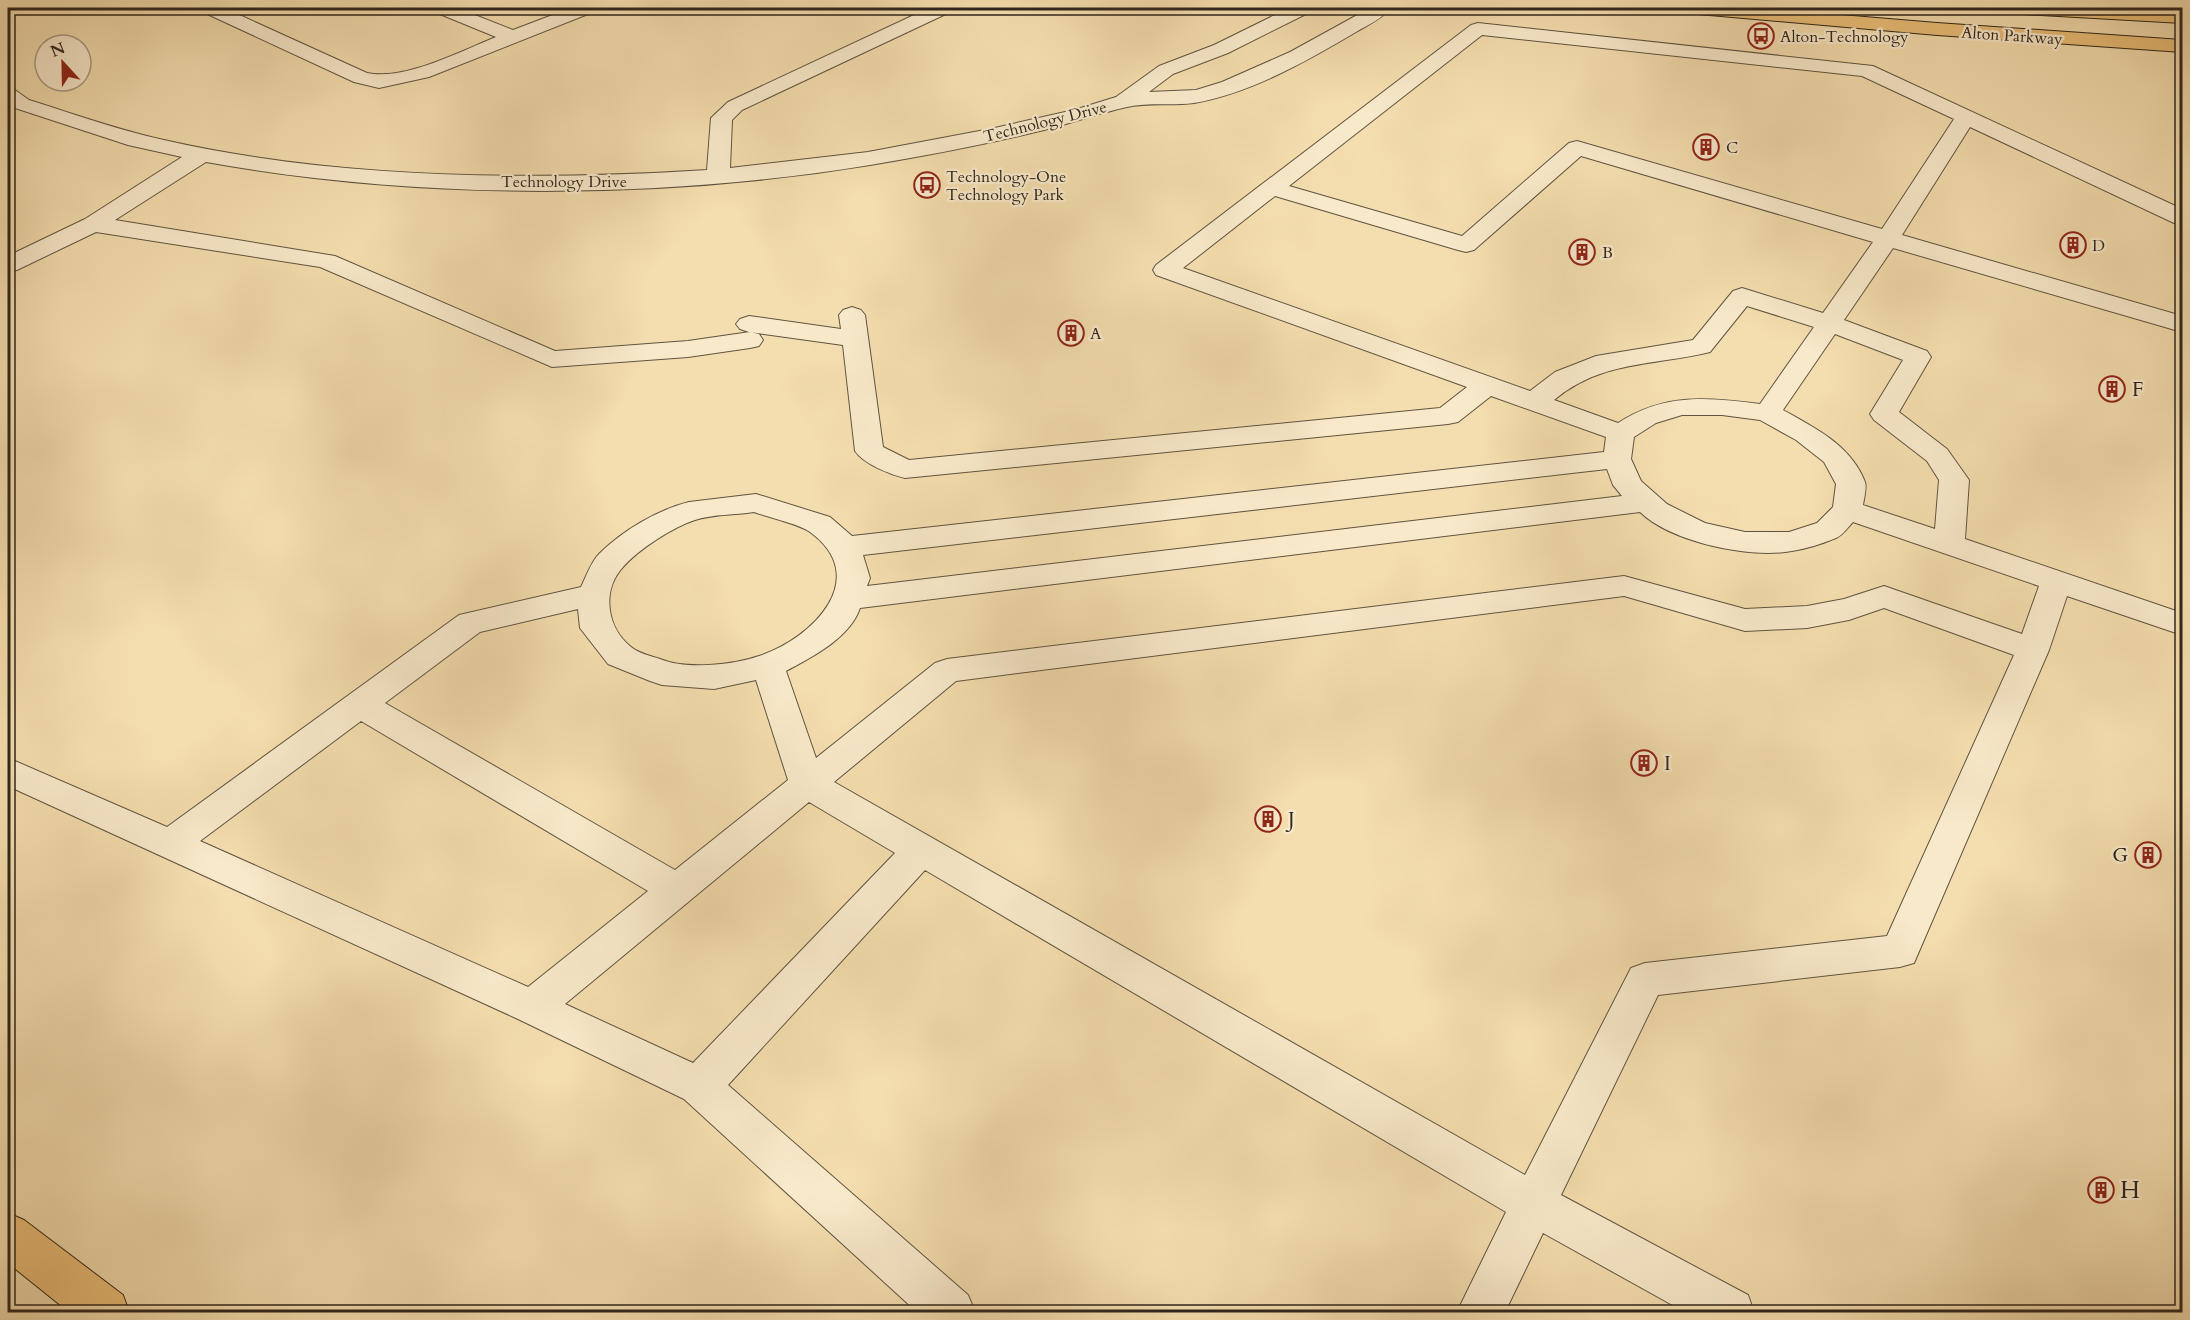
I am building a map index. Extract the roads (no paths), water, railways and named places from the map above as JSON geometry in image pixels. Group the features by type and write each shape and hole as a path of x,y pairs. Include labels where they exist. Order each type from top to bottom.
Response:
{"main road":[{"name":"Alton Parkway","path":"1698,8 1937,29 2182,46"},
{"name":"Alton Parkway","path":"2022,8 2182,17"},
{"path":"8,1235 106,1312"}],"street":[{"path":"210,8 236,13 361,78 379,82 422,73 586,8"},
{"path":"442,8 513,37"},
{"path":"718,175 723,118 735,106 943,8"},
{"name":"Technology Drive","path":"1125,101 1166,70 1230,45 1303,8"},
{"name":"Technology Drive","path":"8,94 22,104 138,140 203,154 302,170 410,179 524,183 631,181 808,167 926,149 1073,116 1125,101 1203,95 1313,48 1382,8"},
{"path":"845,547 1619,446 1646,417 1680,407 1722,407 1767,413 1806,434 1836,457 1851,484 1848,510 1828,530 1791,542 1745,542 1696,531 1656,511 1628,485 1619,446 1534,402 1165,270 1478,29 1866,70 2182,218"},
{"path":"1767,413 1888,238 1966,117"},
{"path":"1272,188 1466,245 1577,148 2182,324"},
{"path":"8,265 93,224 203,154"},
{"path":"93,224 326,261 552,359 688,349 750,332 854,327 869,451 905,469 1448,416 1487,385"},
{"path":"1534,402 1564,378 1605,362 1701,346 1742,296 1829,323 1918,357 1884,414 1937,455 1954,480 1949,544"},
{"path":"848,599 1646,502"},
{"path":"756,504 819,524 845,547 854,578 843,612 813,643 768,666 714,677 662,673 620,656 596,628 592,595 609,562 642,535 689,511 756,504"},
{"path":"1848,510 2182,624"},
{"path":"1480,1312 1646,980 1900,951 2033,650 2056,581"},
{"path":"532,1007 947,671 1624,586 1746,620 1807,617 1849,609 1884,597 2033,650"},
{"path":"170,844 470,623 592,595"},
{"path":"768,666 807,784 1534,1204 1731,1312"},
{"path":"359,704 677,889"},
{"path":"8,771 532,1007 699,1086 951,1312"},
{"path":"699,1086 921,850"}],"place":[{"name":"Alton-Technology","path":"1761,36"},
{"name":"C","path":"1706,147"},
{"name":"Technology-One Technology Park","path":"927,185"},
{"name":"D","path":"2073,245"},
{"name":"B","path":"1582,252"},
{"name":"A","path":"1071,333"},
{"name":"F","path":"2112,389"},
{"name":"I","path":"1644,763"},
{"name":"J","path":"1268,819"},
{"name":"G","path":"2148,855"},
{"name":"H","path":"2101,1190"}]}
